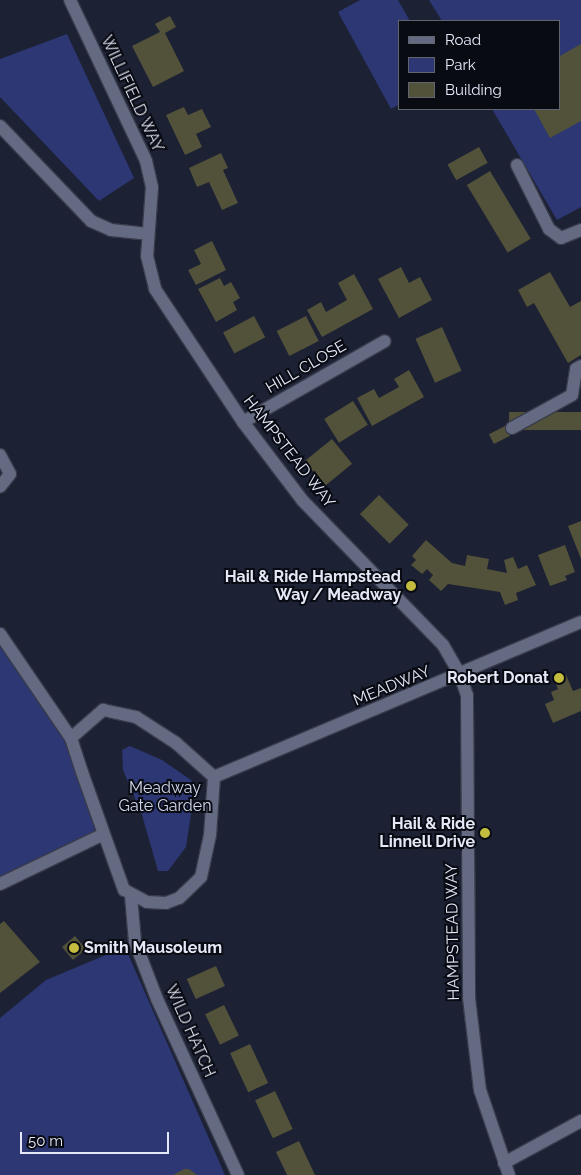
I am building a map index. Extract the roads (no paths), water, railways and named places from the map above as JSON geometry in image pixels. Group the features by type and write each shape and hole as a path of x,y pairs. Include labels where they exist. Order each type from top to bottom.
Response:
{"street":[{"name":"WILLIFIELD WAY","path":"70,0 146,161 152,187 148,234"},
{"path":"0,126 91,221 111,230 148,234"},
{"path":"517,165 549,229 561,238 581,230"},
{"name":"HAMPSTEAD WAY","path":"148,234 149,273 155,289 243,422 302,501 443,645 460,676 467,695 469,998 480,1090 507,1169"},
{"name":"HILL CLOSE","path":"243,422 385,341"},
{"path":"512,428 572,396 576,369 581,366"},
{"path":"0,455 10,474 0,487"},
{"name":"MEADWAY","path":"214,777 460,676 581,622"},
{"path":"0,634 71,738 118,879 131,896 156,904 166,903 179,898 201,877 210,835 214,777 176,742 136,717 103,710 71,738"},
{"path":"0,884 104,834"},
{"name":"WILD HATCH","path":"131,896 135,942 157,999 238,1175"},
{"path":"507,1169 581,1122"}],"place":[{"name":"Hail & Ride Hampstead Way / Meadway","path":"411,586"},
{"name":"Robert Donat","path":"559,678"},
{"name":"Hail & Ride Linnell Drive","path":"485,833"},
{"name":"Smith Mausoleum","path":"74,948"}],"park label":[{"name":"Meadway Gate Garden","path":"165,797"}]}
